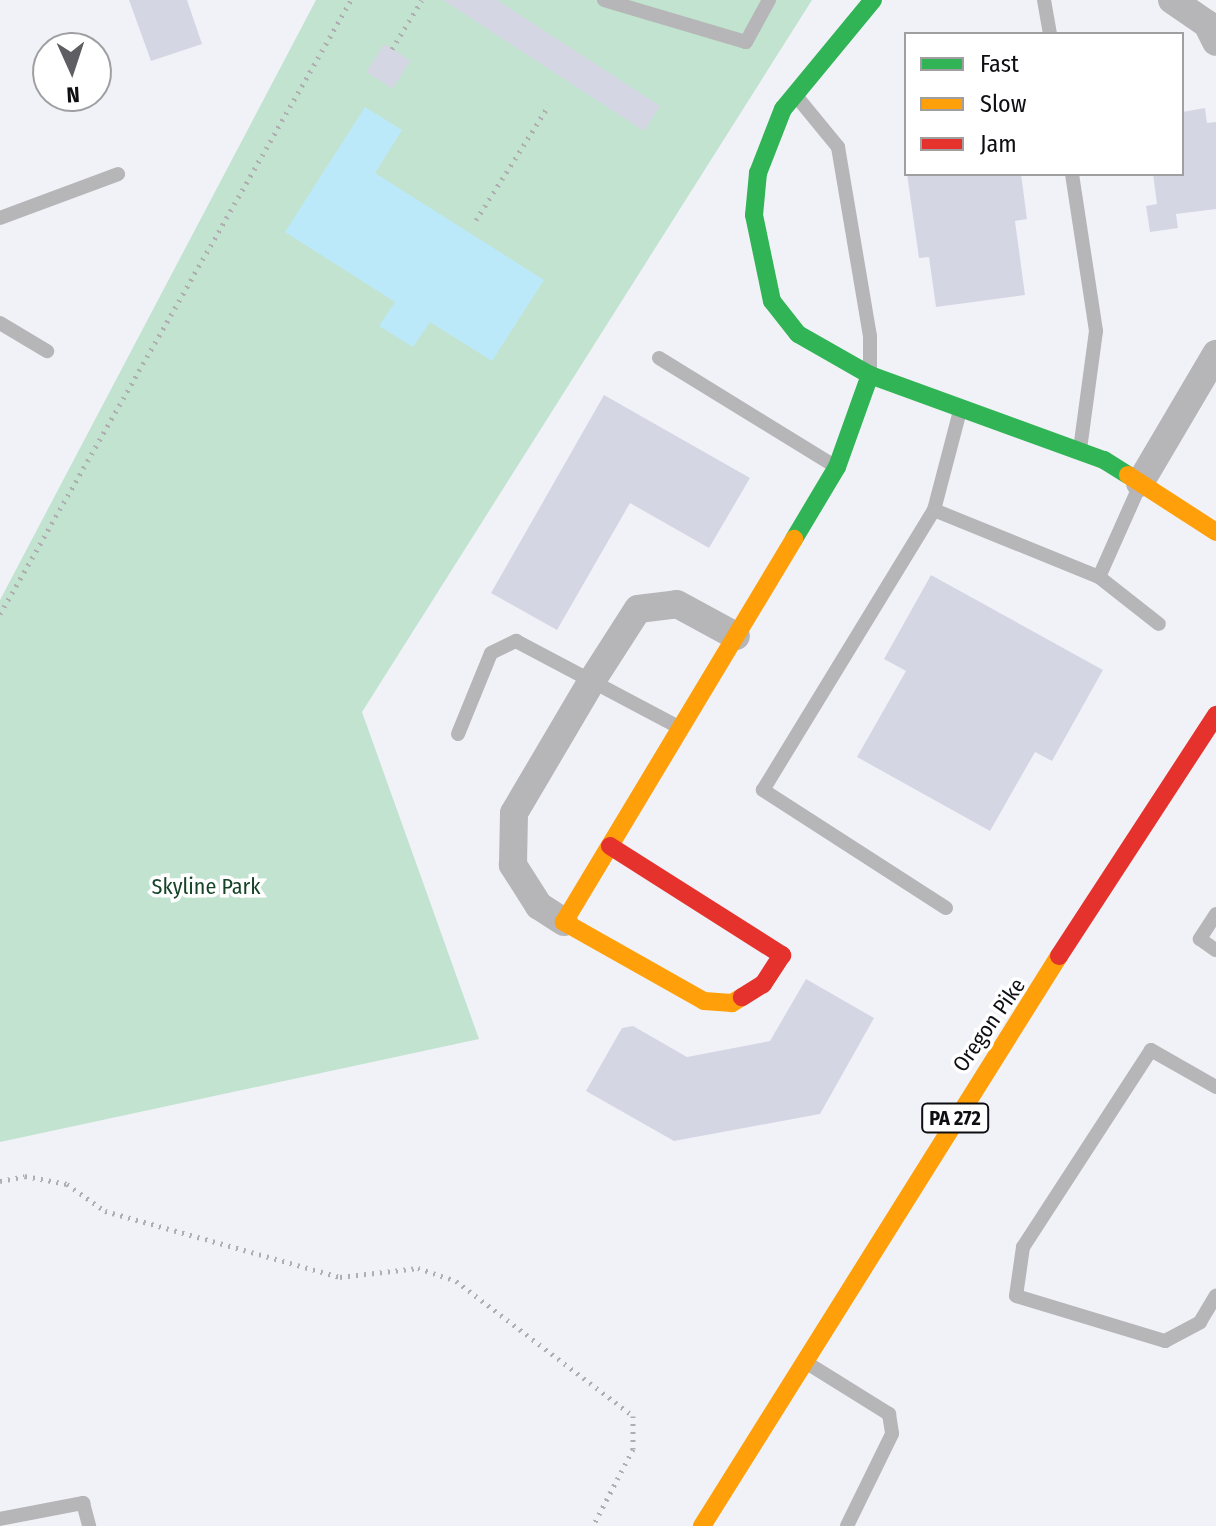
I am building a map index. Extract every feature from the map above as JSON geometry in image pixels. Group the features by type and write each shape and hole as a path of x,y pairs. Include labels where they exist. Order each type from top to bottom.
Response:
{"street":[{"path":"873,0 794,94 758,173 754,215 772,301 798,334 870,375 1080,451 1140,483 1216,532"},
{"path":"1172,0 1207,24 1216,42"},
{"path":"1140,483 1216,354"},
{"path":"564,922 837,467 870,375"},
{"path":"610,846 782,955 763,984 732,1003 704,1001 539,906 513,865 514,813 638,609 677,604 736,636"},
{"name":"Oregon Pike","path":"702,1526 802,1359 1216,715"}],"lane":[{"path":"604,0 746,42 769,0"},
{"path":"1044,0 1050,32"},
{"path":"794,94 838,147 870,336 870,375"},
{"path":"0,218 118,174"},
{"path":"1072,176 1096,331 1080,451"},
{"path":"0,323 47,351"},
{"path":"659,358 837,467"},
{"path":"946,908 763,790 934,510 961,406"},
{"path":"1099,577 1140,483"},
{"path":"934,510 1099,577 1159,624"},
{"path":"458,734 491,653 503,641 516,641 593,679 680,728"},
{"path":"1216,914 1200,939 1216,950"},
{"path":"1216,1087 1151,1050 1023,1247 1016,1296 1165,1341 1200,1322 1216,1295"},
{"path":"802,1359 889,1414 892,1434 847,1526"},
{"path":"0,1519 83,1503 89,1526"}],"path":[{"path":"0,614 351,0"},
{"path":"392,49 422,0"},
{"path":"476,220 549,105"},
{"path":"0,1181 25,1176 67,1184 105,1211 340,1277 418,1268 456,1281 633,1416 633,1449 593,1526"}],"green space":[{"name":"Skyline Park","path":"316,0 812,0 362,712 479,1039 0,1142 0,600"}],"water":[{"path":"365,107 402,130 375,173 544,280 492,361 430,322 413,347 379,326 395,302 285,232"}],"building":[{"path":"129,0 187,0 202,44 151,61"},
{"path":"443,0 497,0 660,106 644,131"},
{"path":"384,44 410,60 393,88 367,72"},
{"path":"1205,108 1207,123 1216,122 1216,209 1176,214 1178,228 1150,232 1146,206 1157,204 1153,176 1184,176 1184,112"},
{"path":"907,176 1021,176 1027,219 1015,221 1025,295 936,307 929,257 919,258"},
{"path":"604,395 750,478 709,548 630,503 557,630 491,593"},
{"path":"931,575 1103,670 1052,761 1035,752 990,831 857,757 906,671 884,659"},
{"path":"806,979 874,1018 820,1114 674,1141 586,1091 622,1028 633,1026 687,1057 770,1041"}],"traffic: fast":[{"path":"873,0 783,109 758,173 754,215 772,301 798,334 870,375 1104,460 1128,475"},
{"path":"794,539 837,467 870,375"}],"traffic: slow":[{"path":"1128,475 1216,532"},
{"path":"742,997 732,1003 704,1001 564,922 794,539"},
{"path":"702,1526 1059,956"}],"traffic: jam":[{"path":"1059,956 1216,715"},
{"path":"610,846 782,955 763,984 742,997"}]}
